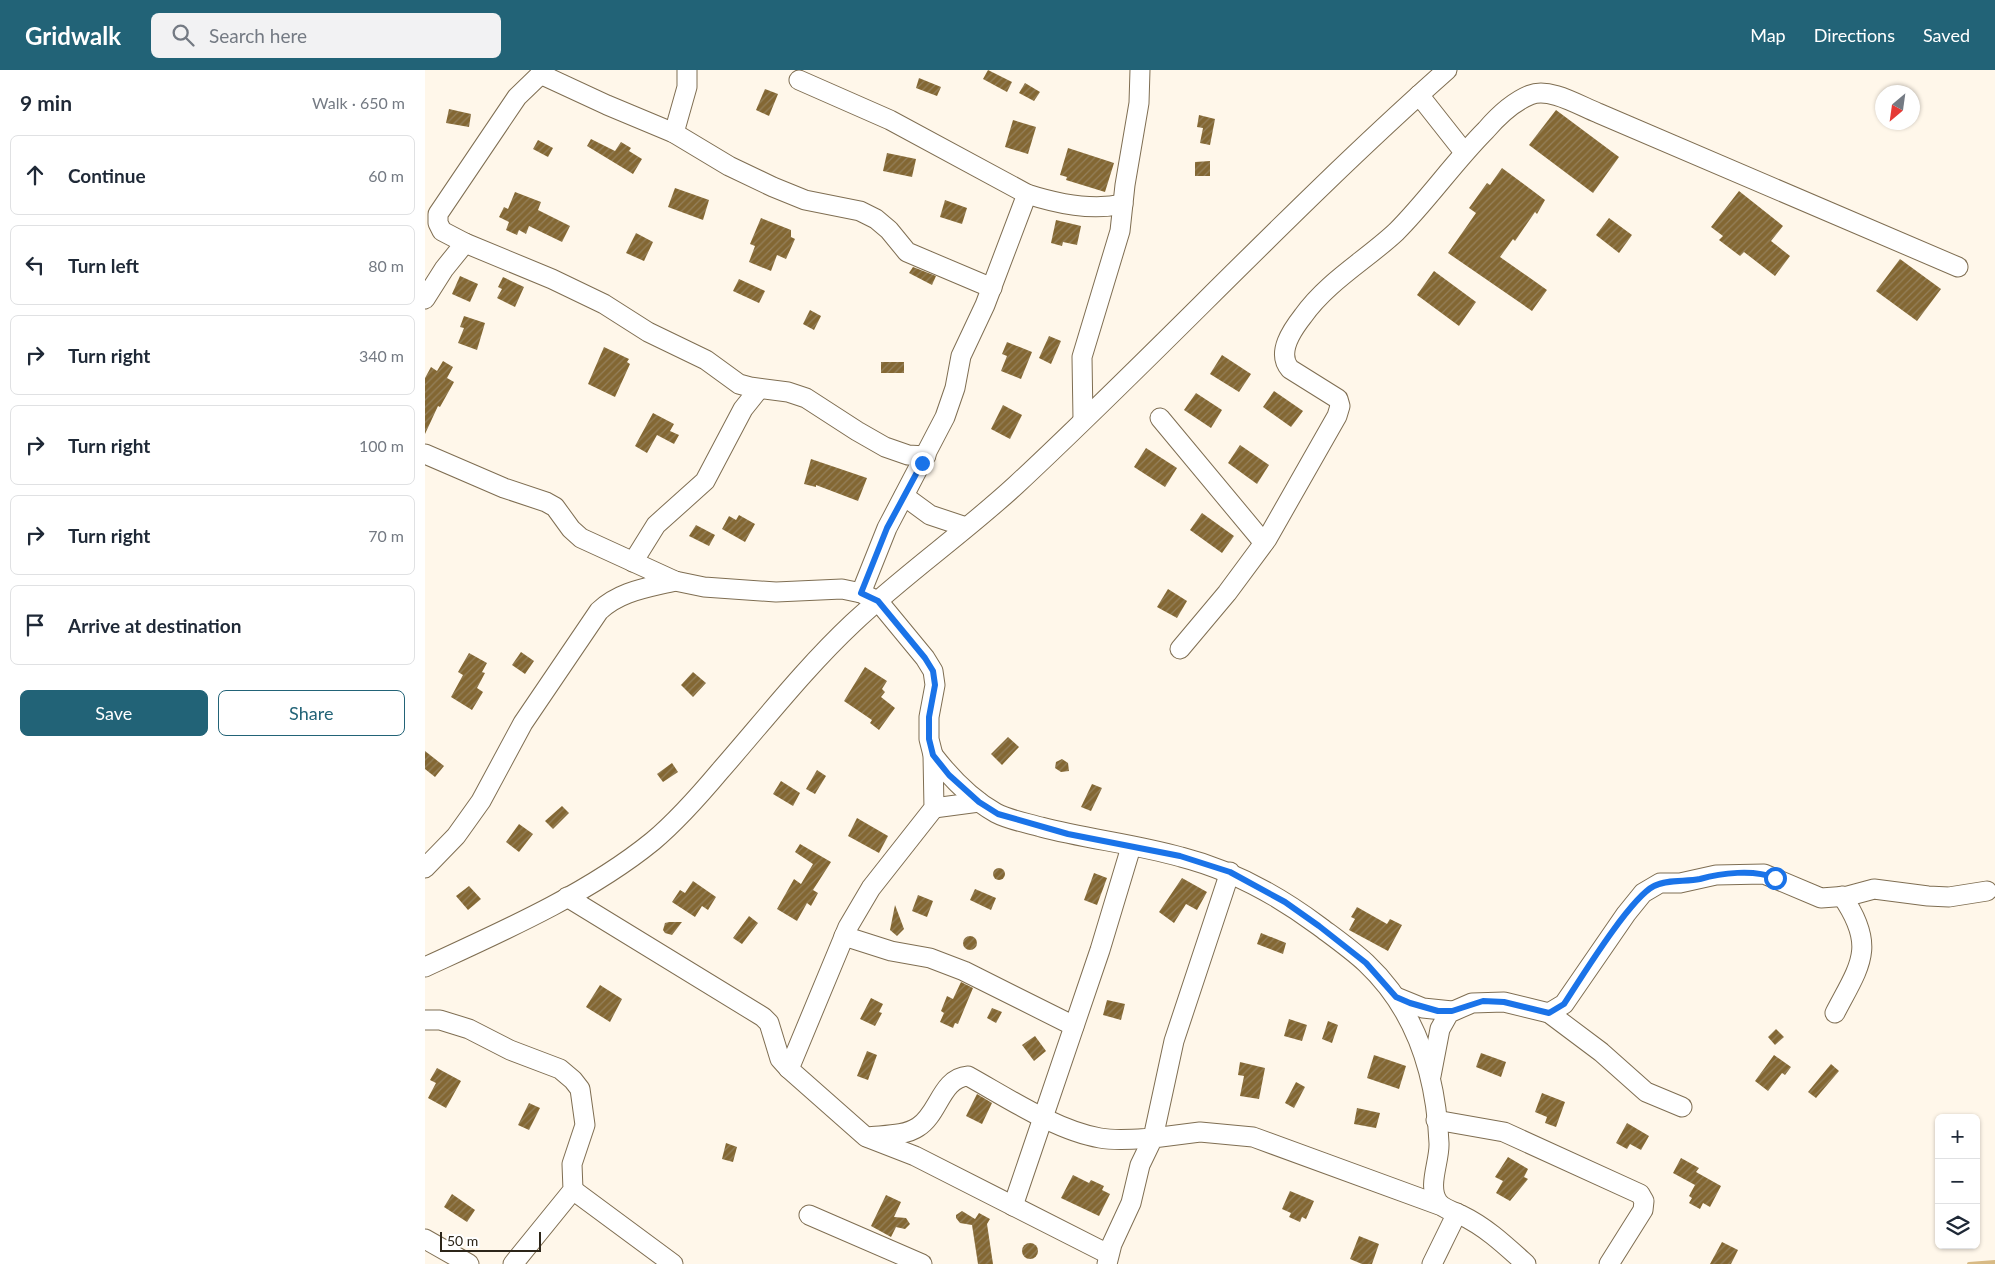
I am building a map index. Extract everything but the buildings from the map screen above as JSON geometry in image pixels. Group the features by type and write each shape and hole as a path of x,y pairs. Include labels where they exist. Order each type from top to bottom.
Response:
{"street":[{"path":"673,133 687,87 687,70"},
{"path":"1083,419 1082,357 1120,231 1139,103 1140,70"},
{"path":"425,967 499,933 567,897 628,860 654,840 684,812 804,675 853,623 1014,487 1355,153 1447,70"},
{"path":"926,456 908,455 885,447 806,398 788,392 739,384 706,360 649,332 578,291 465,243 443,231 437,223 438,214 517,97 543,72 607,106 673,133 729,166 773,187 805,200 860,211 876,219 889,230 907,252 992,288"},
{"path":"799,80 890,120 1027,194 1043,199 1089,207 1099,208 1123,204"},
{"path":"1180,649 1227,593 1264,543 1337,416 1340,406 1338,399 1290,369 1284,362 1283,355 1290,336 1314,302 1396,231 1464,152 1515,103 1532,94 1552,95 1958,267"},
{"path":"1419,95 1464,152"},
{"path":"861,593 887,528 945,417 955,388 961,356 992,288 1027,194"},
{"path":"425,299 444,269 465,243"},
{"path":"633,562 656,525 705,481 743,409 759,388"},
{"path":"1160,418 1264,543"},
{"path":"425,454 504,488 546,502 555,507 571,529 581,538 675,581 741,591 776,592 842,588 861,593 878,601 925,658 933,671 935,685 929,717 929,739 933,755 934,808 871,888 844,936 789,1069"},
{"path":"905,496 930,515 966,527"},
{"path":"425,868 456,836 481,801 523,723 599,611 609,601 624,593 675,581"},
{"path":"933,755 949,775 979,802 998,814 1027,823 1180,856 1230,872 1285,902 1366,963 1396,997 1415,1030 1431,1079 1439,1144 1435,1194 1439,1204"},
{"path":"934,808 979,802"},
{"path":"1013,1206 1074,1026 1131,846"},
{"path":"567,897 763,1017 769,1023 780,1059 866,1137 915,1156 1013,1206 1108,1259 1131,1203 1140,1165 1153,1138 1174,1041 1211,936 1230,872"},
{"path":"1549,1013 1564,1004 1625,914 1643,893 1660,883 1680,883 1716,875 1764,874 1821,898 1874,890 1949,897 1987,891"},
{"path":"1835,1014 1858,970 1862,956 1860,927 1842,896"},
{"path":"844,936 891,951 918,955 956,968 1074,1026"},
{"path":"1396,997 1423,1008 1452,1011 1483,1001 1504,1002 1549,1013 1601,1052 1646,1092 1682,1108"},
{"path":"1431,1079 1440,1029 1446,1017 1452,1011"},
{"path":"425,1020 440,1020 469,1029 510,1050 560,1069 580,1089 585,1125 572,1164 573,1190 513,1264"},
{"path":"866,1137 909,1131 917,1128 933,1110 950,1083 959,1076 968,1076 1042,1116 1077,1132 1099,1138 1121,1140 1201,1132 1253,1137 1439,1204 1474,1221 1498,1238 1526,1264"},
{"path":"1436,1120 1504,1132 1639,1194 1644,1202 1643,1210 1609,1264"},
{"path":"573,1190 673,1264"},
{"path":"1432,1264 1457,1213"},
{"path":"809,1215 922,1264"},
{"path":"425,1240 469,1264"}],"waterway":[{"path":"1969,1264 1995,1262"}],"route":[{"path":"922,463 887,528 861,593 878,601 911,640 933,671 935,685 929,717 929,739 933,755 949,775 979,802 998,814 1068,834 1180,856 1230,872 1285,902 1319,926 1366,963 1396,997 1423,1008 1438,1011 1452,1011 1483,1001 1504,1002 1549,1013 1564,1004 1625,914 1643,893 1654,886 1660,883 1680,883 1727,874 1764,874 1775,878"}]}
